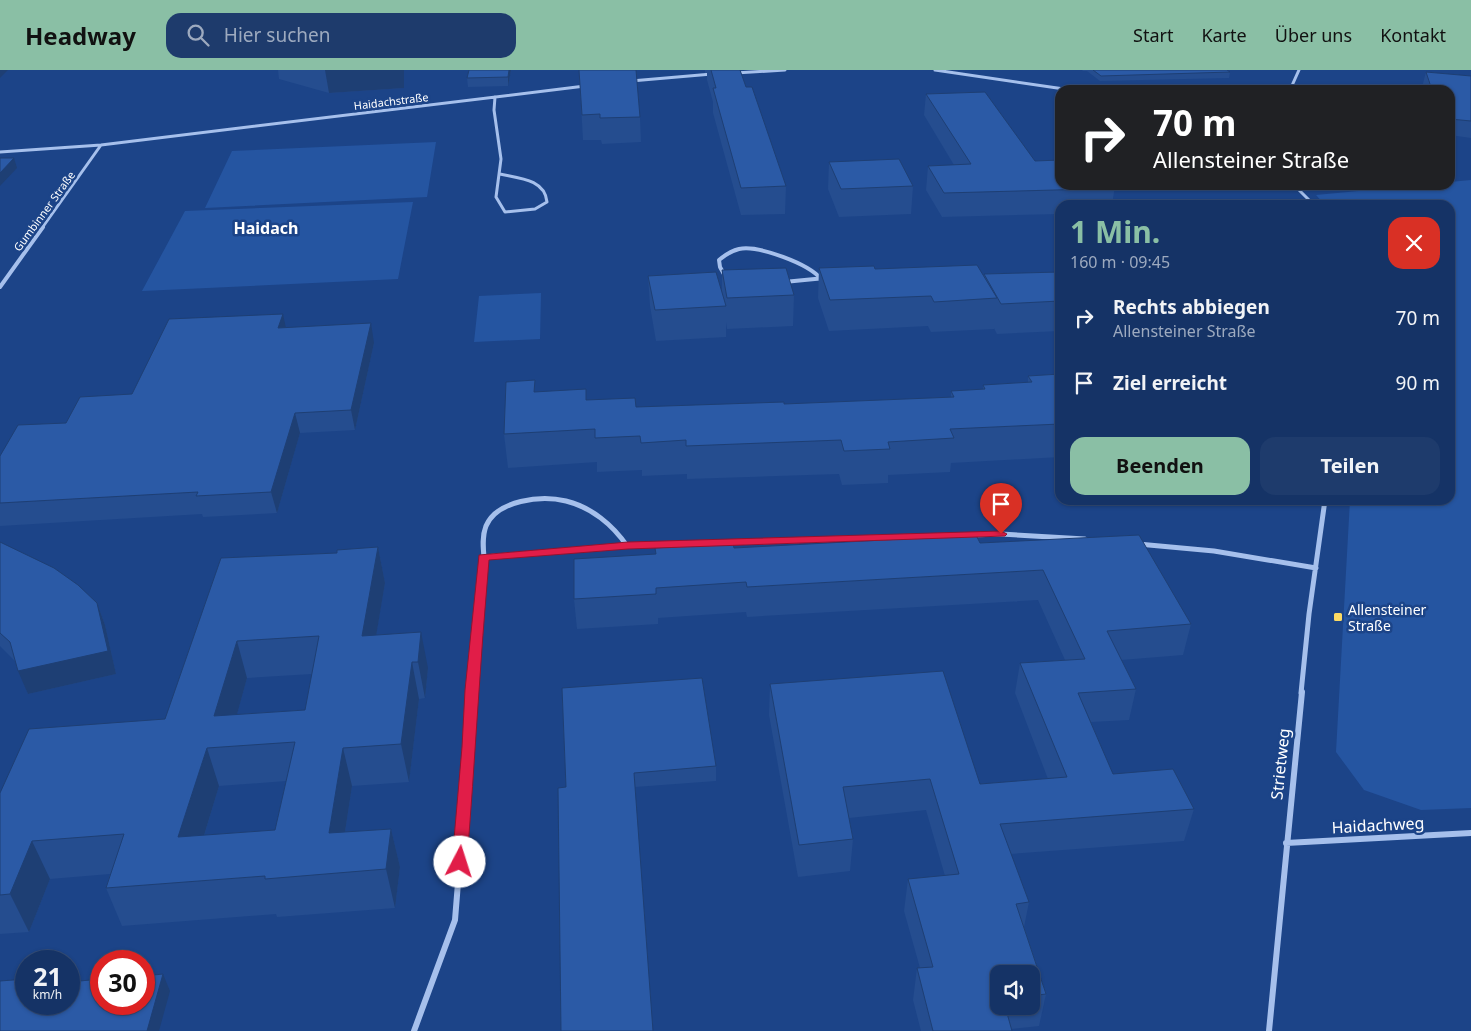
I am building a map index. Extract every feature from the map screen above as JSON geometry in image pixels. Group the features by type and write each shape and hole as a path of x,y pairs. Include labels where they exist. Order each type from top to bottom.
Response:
{"street":[{"path":"729,73 785,70"},
{"path":"935,70 1055,88"},
{"path":"1292,85 1299,70"},
{"path":"629,81 719,73"},
{"name":"Haidachstraße","path":"0,152 101,145 592,85"},
{"path":"495,97 494,110 501,159 496,197 505,212 535,209 547,202 548,197 542,188 519,178 500,174"},
{"name":"Gumbinner Straße","path":"0,287 101,145"},
{"path":"1299,190 1309,200"},
{"path":"732,280 726,277 720,267 719,260 724,254 735,249 751,248 766,251 817,274 821,279"},
{"path":"783,282 833,278"},
{"path":"414,1031 455,920 469,747 471,690 484,557 483,540 486,524 497,513 510,506 538,498 566,502 611,526 628,546"},
{"name":"Strietweg","path":"1269,1031 1309,614 1324,505"},
{"path":"484,557 628,546 1001,534 1096,540"},
{"path":"1136,543 1214,551 1316,568"},
{"name":"Haidachweg","path":"1286,843 1471,833"}],"shaded area":[{"path":"436,142 427,197 205,208 232,151"},
{"path":"1471,180 1471,808 1421,810 1364,790 1336,752 1350,505 1455,505 1455,200 1320,200 1316,195 1369,190 1455,190 1455,182"},
{"path":"413,202 398,279 142,291 185,211"},
{"path":"541,293 540,339 474,342 479,296"}],"building":[{"path":"469,70 509,70 508,77 467,78"},
{"path":"579,70 636,70 640,117 600,118 600,114 582,115"},
{"path":"711,70 740,70 746,87 752,87 786,186 741,188 713,88 716,88"},
{"path":"1093,70 1227,70 1230,72 1101,76"},
{"path":"1426,72 1471,76 1471,121 1455,119 1455,85 1430,85"},
{"path":"985,92 1035,161 1055,160 1055,190 944,193 928,166 971,164 926,94"},
{"path":"0,158 14,158 0,173"},
{"path":"899,159 913,186 841,189 829,162"},
{"path":"977,265 997,298 934,302 931,296 830,300 819,268 874,266 875,269"},
{"path":"786,268 794,295 727,298 722,270"},
{"path":"716,272 726,306 655,310 648,276"},
{"path":"1055,272 1055,301 1001,304 984,274"},
{"path":"283,314 278,328 371,323 351,410 295,413 271,492 196,496 198,492 0,503 0,456 18,425 66,423 80,397 132,394 169,319"},
{"path":"1055,374 1055,424 950,429 954,438 888,442 890,449 844,451 841,440 686,446 686,440 641,443 640,436 595,438 595,429 504,434 506,382 535,380 534,392 586,389 586,400 635,398 636,407 784,402 784,404 954,397 951,391 985,389 983,385 1032,382 1028,376"},
{"path":"976,535 980,543 1139,535 1191,624 1107,631 1136,689 1078,693 1113,774 1173,769 1194,809 1000,824 1029,902 1016,904 1036,965 990,965 990,1015 1008,1015 1012,1031 933,1031 917,968 933,967 908,879 959,874 930,779 843,787 853,839 799,845 770,684 943,671 980,784 1067,777 1020,663 1085,659 1043,570 747,587 746,582 656,588 656,594 574,599 574,559 656,554 655,548 733,543 734,548"},
{"path":"0,542 54,568 78,585 97,603 108,651 18,671 10,642 0,633"},
{"path":"378,547 362,636 421,632 418,662 412,662 401,744 343,748 329,833 391,829 386,869 265,879 265,876 106,888 124,834 32,841 10,894 0,895 0,793 29,729 165,719 221,558 337,553 337,550","holes":["319,636 305,710 214,716 237,641","295,742 275,830 178,837 207,748"]},
{"path":"702,678 716,766 634,773 653,1031 561,1031 558,788 566,787 562,688"},
{"path":"163,974 155,1002 155,975"},
{"path":"1040,976 1046,994 1040,995"},
{"path":"15,980 15,1015 80,1015 80,981 90,980 90,1015 151,1015 147,1031 0,1031 0,981"}],"place":[{"name":"Allensteiner Straße","path":"1338,617"}],"district":[{"name":"Haidach","path":"266,228"}],"route":[{"path":"460,862 469,747 471,690 484,557 628,546 1001,534"}]}
